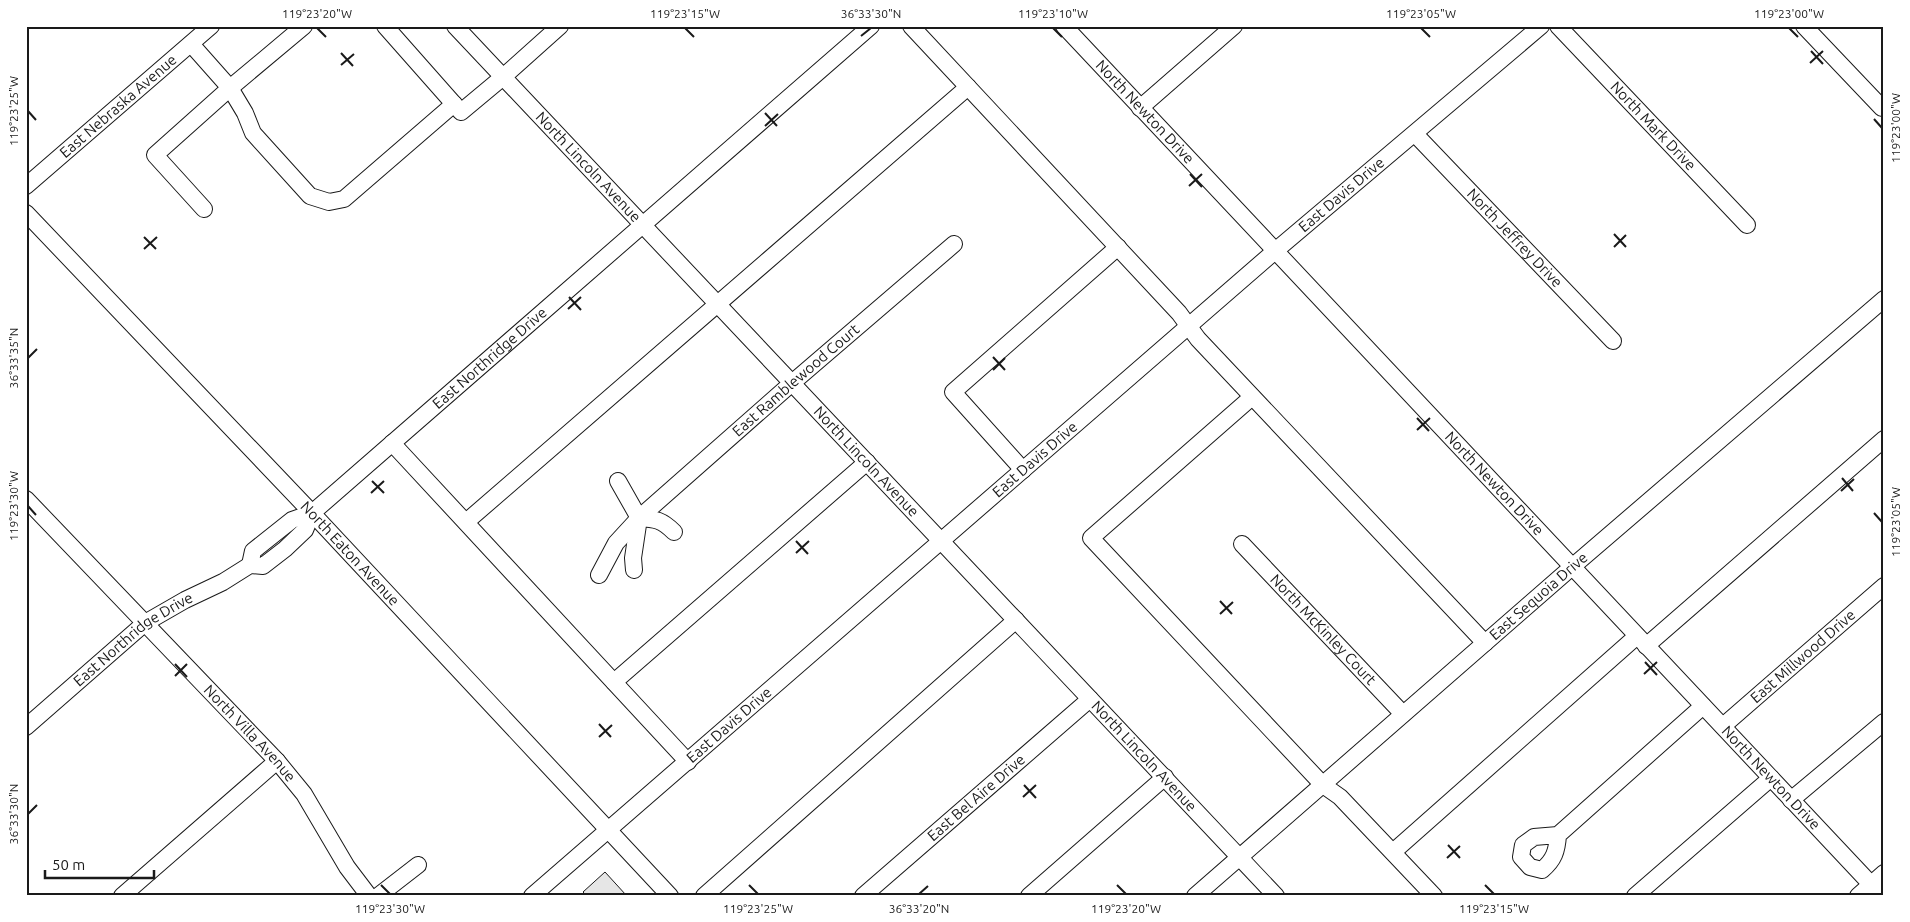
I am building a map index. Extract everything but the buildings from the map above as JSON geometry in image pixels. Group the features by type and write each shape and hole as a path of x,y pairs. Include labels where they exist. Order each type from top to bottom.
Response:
{"street":[{"name":"East Nebraska Avenue","path":"26,186 212,26"},
{"path":"204,209 155,155 230,88 304,26"},
{"path":"385,26 461,112 503,78 560,26"},
{"name":"North Lincoln Avenue","path":"455,26 1276,896"},
{"name":"East Northridge Drive","path":"26,727 145,623 223,582 250,565 263,566 285,549 305,530 312,513 871,26"},
{"path":"911,26 1179,313 1198,340 1485,643"},
{"name":"North Newton Drive","path":"1064,26 1876,890"},
{"path":"1140,108 1234,26"},
{"name":"East Davis Drive","path":"532,896 1275,251 1541,26"},
{"name":"North Mark Drive","path":"1558,26 1747,225"},
{"path":"1804,26 1882,108"},
{"path":"191,44 230,88 245,113 253,133 310,196 328,202 344,199 454,104"},
{"path":"466,522 968,87"},
{"name":"North Jeffrey Drive","path":"1415,134 1613,341"},
{"name":"North Eaton Avenue","path":"26,213 312,513 608,830 664,894"},
{"name":"East Ramblewood Court","path":"599,575 616,543 639,518 792,382 954,244"},
{"path":"1023,470 953,392 1118,247"},
{"name":"East Sequoia Drive","path":"1195,896 1572,567 1884,300"},
{"path":"1252,397 1091,538 1322,785 1340,797 1434,896"},
{"path":"1393,852 1641,641 1884,439"},
{"path":"392,442 688,762"},
{"path":"614,682 867,462"},
{"path":"618,481 639,518 633,558 634,570"},
{"name":"North Villa Avenue","path":"26,499 277,761 304,794 347,866 369,895"},
{"path":"639,518 664,522 674,532"},
{"name":"North McKinley Court","path":"1242,544 1403,714"},
{"name":"East Millwood Drive","path":"1723,726 1884,586"},
{"path":"704,896 1016,620"},
{"name":"East Bel Aire Drive","path":"863,896 1090,699"},
{"path":"1558,836 1703,706"},
{"path":"1792,800 1884,722"},
{"path":"122,896 277,761"},
{"path":"1029,896 1165,777"},
{"path":"1635,896 1771,778"},
{"path":"369,895 418,865"},
{"path":"1858,896 1876,890 1884,873"}]}
